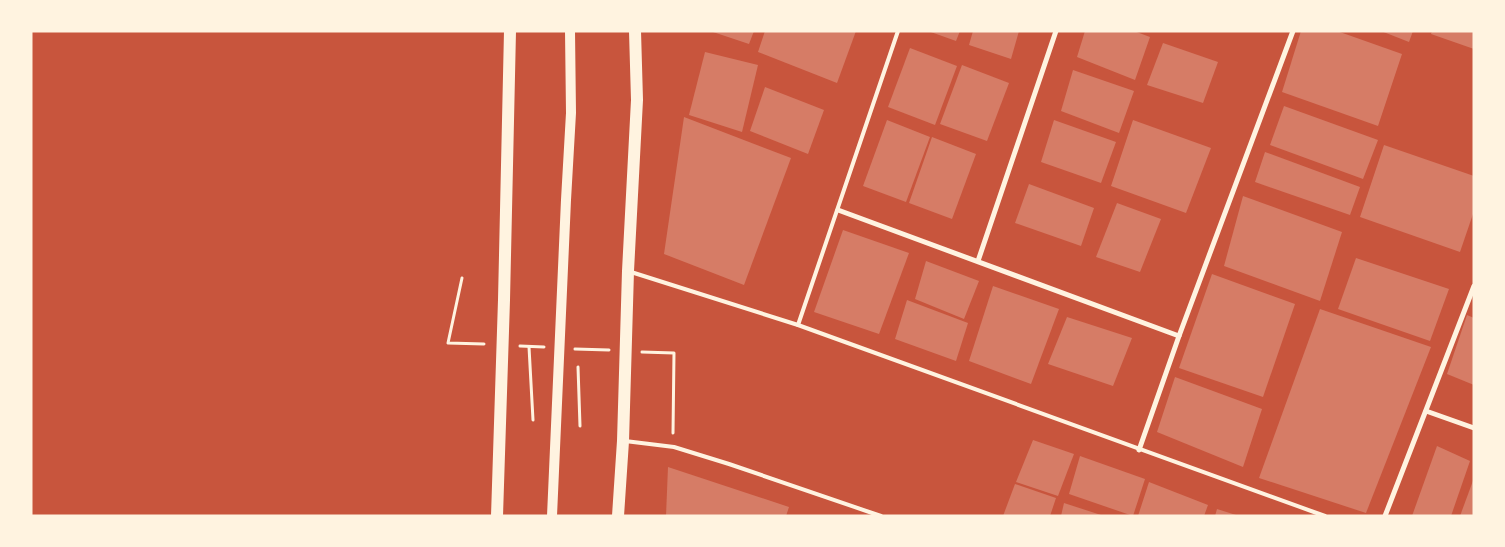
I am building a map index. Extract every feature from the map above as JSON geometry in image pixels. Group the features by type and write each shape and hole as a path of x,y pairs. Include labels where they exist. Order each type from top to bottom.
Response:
{"main road":[{"path":"496,516 504,300 510,31"},
{"path":"552,516 571,114 570,31"},
{"path":"618,516 623,441 628,271 637,100 636,31"}],"street":[{"path":"978,261 1056,31"},
{"path":"1139,450 1179,336 1294,31"},
{"path":"838,210 1179,336"},
{"path":"1385,516 1474,286"},
{"path":"1426,411 1474,428"}],"lane":[{"path":"798,325 898,31"},
{"path":"628,271 798,325 1325,516"},
{"path":"623,441 674,447 881,516"}],"path":[{"path":"448,342 462,278"},
{"path":"529,347 533,420"},
{"path":"578,349 580,426"},
{"path":"672,425 674,354"}],"building":[{"path":"710,31 754,31 749,44"},
{"path":"765,31 856,31 837,83 758,52"},
{"path":"928,31 960,31 956,41"},
{"path":"973,31 1019,31 1011,59 969,45"},
{"path":"1085,31 1134,31 1150,37 1135,80 1077,57"},
{"path":"1301,31 1337,31 1402,54 1378,126 1282,92"},
{"path":"1381,31 1413,31 1409,42"},
{"path":"1432,31 1474,31 1474,49 1431,34"},
{"path":"1163,43 1218,62 1203,103 1147,85"},
{"path":"910,48 957,66 935,125 888,107"},
{"path":"705,52 758,65 742,132 689,115"},
{"path":"962,65 1009,83 987,141 940,124"},
{"path":"1073,70 1134,91 1119,133 1061,111"},
{"path":"765,87 824,110 808,154 750,131"},
{"path":"1284,106 1378,140 1363,179 1270,145"},
{"path":"684,117 791,158 744,285 664,254"},
{"path":"887,120 930,137 906,202 863,186"},
{"path":"1054,120 1116,142 1101,183 1041,162"},
{"path":"1133,120 1211,148 1186,213 1111,186"},
{"path":"932,137 976,154 952,219 909,203"},
{"path":"1384,145 1474,176 1474,211 1460,252 1360,217"},
{"path":"1265,152 1360,187 1350,215 1255,182"},
{"path":"1029,184 1094,208 1081,246 1015,223"},
{"path":"1243,196 1342,232 1320,301 1224,266"},
{"path":"1117,203 1161,219 1140,272 1096,257"},
{"path":"843,230 909,253 879,334 814,312"},
{"path":"1356,258 1449,289 1430,341 1338,309"},
{"path":"926,261 979,281 964,319 915,299"},
{"path":"1212,274 1295,304 1263,397 1179,368"},
{"path":"993,286 1059,309 1031,384 969,361"},
{"path":"907,300 968,323 956,361 895,339"},
{"path":"1320,309 1431,347 1366,513 1259,478"},
{"path":"1467,315 1474,318 1474,385 1447,374"},
{"path":"1067,317 1132,338 1113,386 1048,364"},
{"path":"1175,377 1262,409 1243,467 1157,432"},
{"path":"1033,440 1074,454 1058,496 1016,482"},
{"path":"1437,446 1470,461 1451,516 1412,516"},
{"path":"1080,456 1145,479 1133,516 1069,494"},
{"path":"668,467 789,507 786,516 666,516"},
{"path":"1474,478 1474,516 1460,516"},
{"path":"1149,482 1208,505 1204,516 1138,516"},
{"path":"1015,484 1056,498 1050,516 1003,516"},
{"path":"1064,503 1101,515 1101,516 1061,516"},
{"path":"1217,509 1236,515 1236,516 1215,516"}]}
